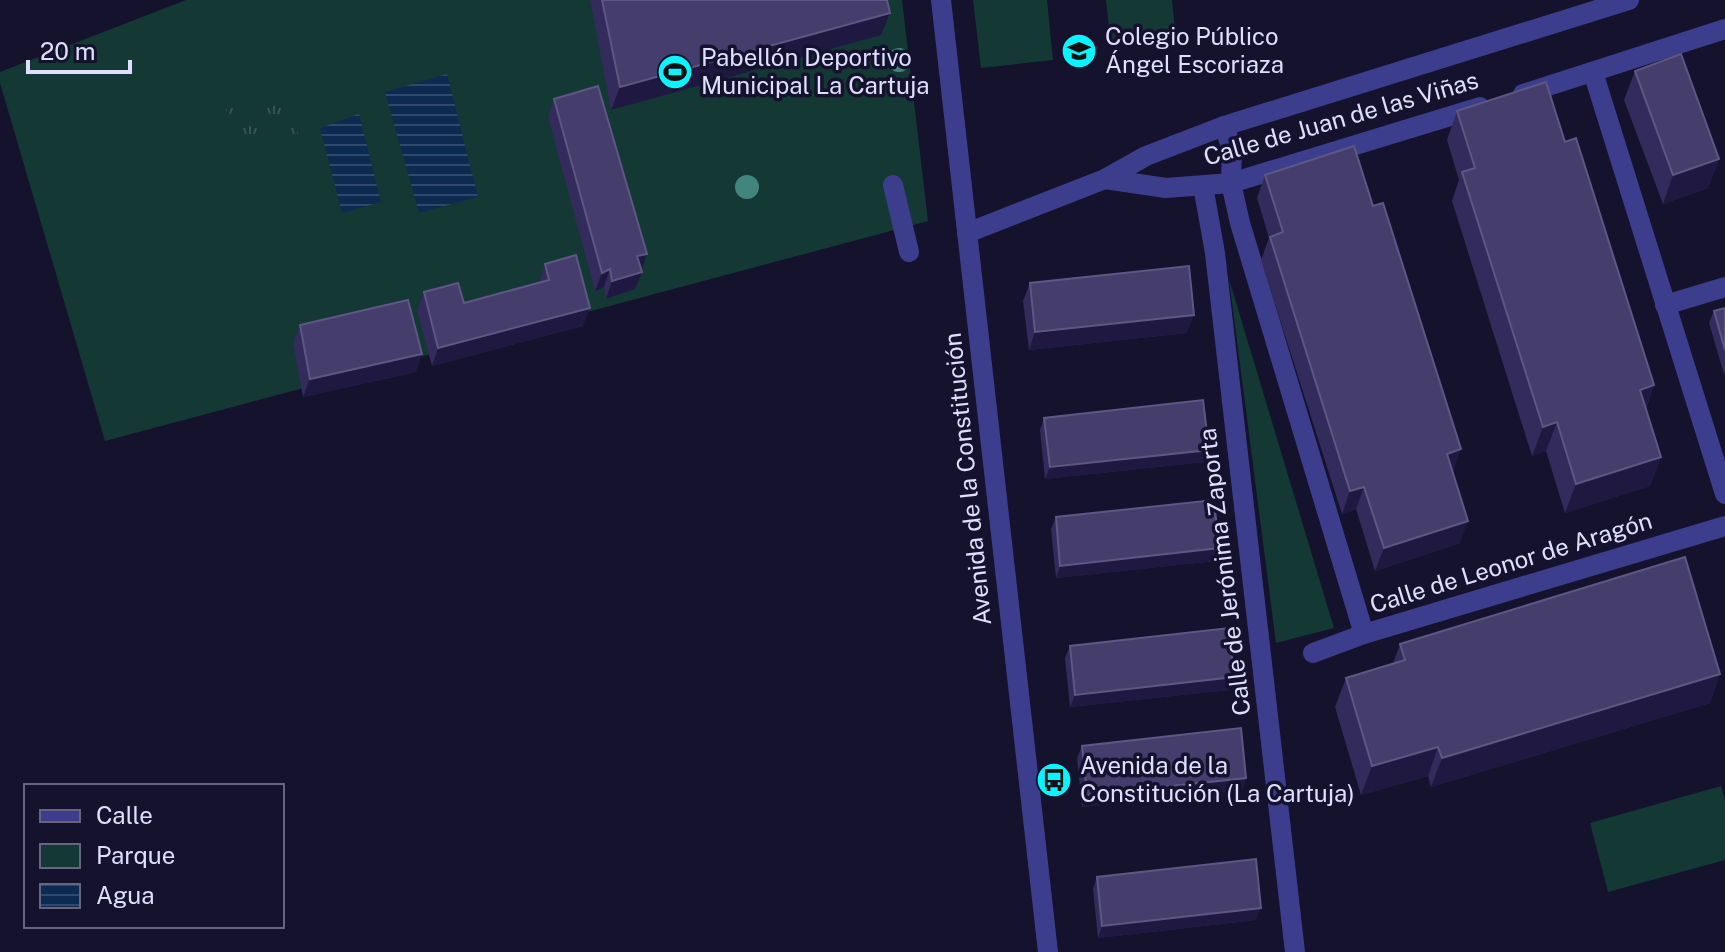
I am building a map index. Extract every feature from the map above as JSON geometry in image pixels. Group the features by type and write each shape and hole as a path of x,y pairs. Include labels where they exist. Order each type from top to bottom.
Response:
{"street":[{"name":"Avenida de la Constitución","path":"941,0 1048,952"},
{"name":"Calle de Juan de las Viñas","path":"967,233 1105,179 1146,156 1224,126 1629,0"},
{"name":"Calle de Juan de las Viñas","path":"1105,179 1166,188 1231,183 1725,29"},
{"path":"1593,72 1725,494"},
{"path":"1224,126 1232,149 1231,183 1240,223 1364,634"},
{"path":"893,185 909,252"},
{"name":"Calle de Jerónima Zaporta","path":"1203,186 1215,253 1295,952"},
{"path":"1665,305 1725,287"},
{"name":"Calle de Leonor de Aragón","path":"1313,653 1364,634 1725,526"}],"green space":[{"path":"186,0 902,0 928,221 105,441 0,83 0,72"},
{"path":"973,0 1047,0 1053,60 981,68"},
{"path":"1106,0 1172,0 1176,38 1111,46"},
{"path":"288,94 299,138 237,154 226,109"},
{"path":"1229,279 1334,628 1276,643"},
{"path":"1721,786 1725,800 1725,860 1608,892 1590,823"}],"water":[{"path":"447,74 478,197 419,213 385,92"},
{"path":"359,114 381,202 342,213 320,128"}],"building":[{"name":"Pabellón Deportivo Municipal La Cartuja","path":"602,0 887,0 890,13 620,87"},
{"path":"1681,54 1719,159 1673,175 1635,71"},
{"path":"1546,82 1565,142 1576,138 1654,385 1640,390 1661,457 1576,484 1557,422 1543,427 1462,172 1475,168 1457,111"},
{"path":"598,86 647,254 637,256 642,272 612,281 610,269 602,273 554,99"},
{"path":"1354,146 1373,206 1383,203 1461,449 1447,454 1468,521 1384,548 1364,487 1350,491 1270,237 1283,232 1265,175"},
{"path":"576,255 590,308 438,348 424,292 458,283 464,303 549,280 545,264"},
{"path":"1189,266 1194,315 1035,332 1030,283"},
{"path":"408,300 422,354 310,379 300,325"},
{"path":"1725,308 1725,350 1714,311"},
{"path":"1203,400 1209,450 1050,467 1044,418"},
{"path":"1214,500 1219,548 1060,566 1056,517"},
{"path":"1685,557 1720,674 1442,758 1438,747 1372,766 1346,678 1405,660 1400,644"},
{"path":"1229,628 1234,677 1075,695 1070,646"},
{"path":"1241,728 1246,778 1087,795 1082,746"},
{"path":"1256,859 1261,908 1102,926 1097,877"}],"place":[{"name":"Colegio Público Ángel Escoriaza","path":"1079,51"},
{"name":"Pabellón Deportivo Municipal La Cartuja","path":"675,72"},
{"name":"Avenida de la Constitución (La Cartuja)","path":"1054,780"}]}
